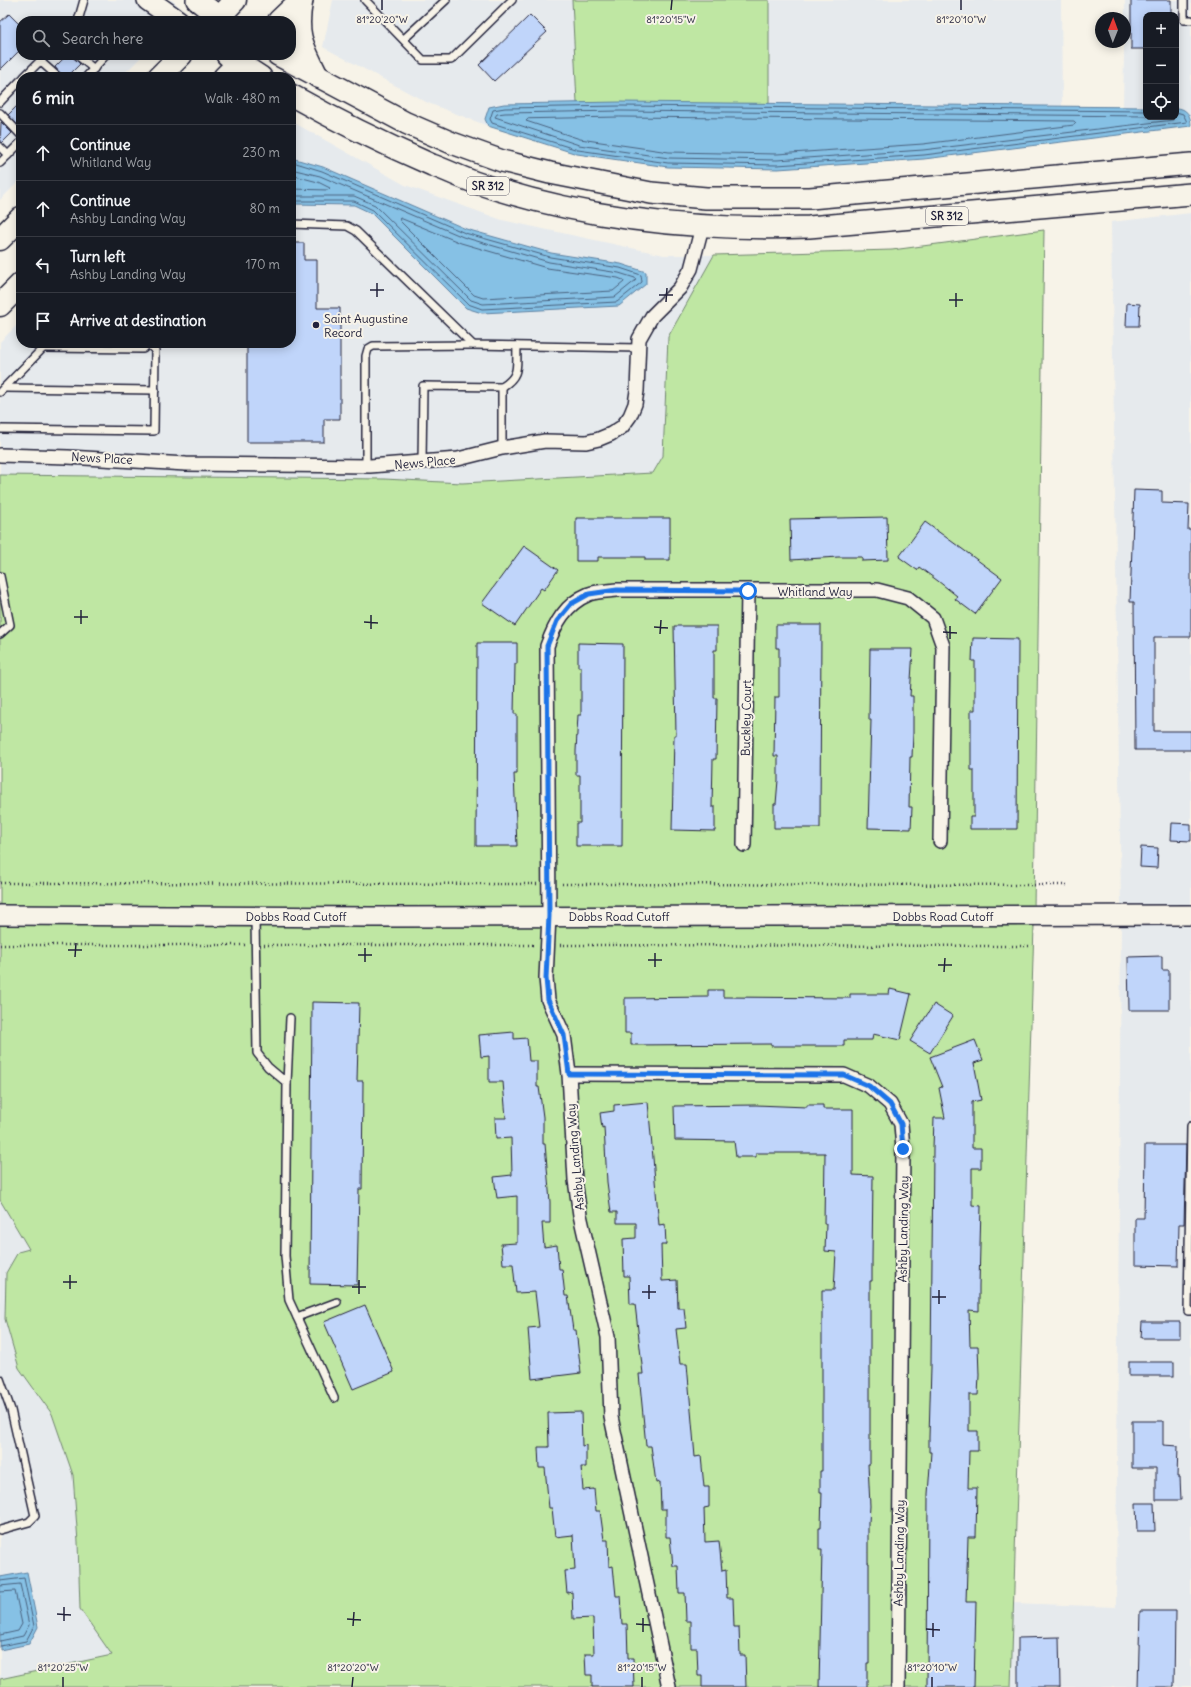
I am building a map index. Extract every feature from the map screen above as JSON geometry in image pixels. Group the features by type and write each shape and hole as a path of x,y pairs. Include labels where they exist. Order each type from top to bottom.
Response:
{"highway":[{"path":"222,16 235,0"},
{"path":"285,16 301,0"},
{"path":"165,72 176,60"},
{"path":"0,239 16,223"},
{"path":"0,305 16,289"}],"main road":[{"path":"148,0 171,16"},
{"path":"197,0 215,16"},
{"path":"301,0 298,20 299,35 318,77"},
{"path":"227,72 235,60"},
{"path":"241,60 255,72"},
{"name":"SR 312","path":"287,60 406,123 452,143 502,161 550,173 651,192 706,198 755,199 828,196 1191,164"},
{"name":"SR 312","path":"296,98 367,136 474,182 531,199 643,221 702,227 754,229 809,227 1191,194"},
{"path":"702,227 713,212 722,210 817,209 828,196"}],"street":[{"name":"News Place","path":"0,455 76,457 186,464 366,466 422,463 458,459 502,448 545,441 586,442 611,434 622,427 630,416 635,404 639,339 656,311 680,288 691,269 702,227"},
{"name":"Whitland Way","path":"549,916 547,646 557,621 571,604 589,594 617,590 877,590 908,598 933,618 943,646 940,841"},
{"name":"Buckley Court","path":"744,845 748,591"},
{"name":"Dobbs Road Cutoff","path":"0,915 1191,915"},
{"name":"Ashby Landing Way","path":"549,916 546,978 548,1000 564,1035 569,1074 575,1180 580,1215 608,1337 611,1417 669,1687"},
{"name":"Ashby Landing Way","path":"569,1074 844,1075 869,1086 890,1104 901,1124 903,1157 898,1687"}],"lane":[{"path":"79,16 84,0"},
{"path":"404,39 446,0"},
{"path":"368,1 424,60 451,60 512,0"},
{"path":"1184,0 1184,20 1191,20"},
{"path":"83,60 94,69"},
{"path":"91,72 102,60"},
{"path":"29,72 40,61 52,72"},
{"path":"0,102 16,88"},
{"path":"0,113 16,130"},
{"path":"0,147 8,155"},
{"path":"0,163 16,147"},
{"path":"296,224 347,226 356,231 473,345"},
{"path":"366,466 366,356 368,349 373,346 473,345 638,348"},
{"path":"422,463 423,386 502,387 514,380 516,374 517,346"},
{"path":"2,390 43,348"},
{"path":"120,348 145,348"},
{"path":"0,429 154,431 155,350 153,348"},
{"path":"502,387 502,448"},
{"path":"2,390 155,390"},
{"path":"0,576 10,625 0,634"},
{"path":"255,916 257,1053 268,1067 286,1083"},
{"path":"290,1018 286,1083 285,1256 289,1300 334,1398"},
{"path":"1191,1126 1188,1311 1191,1311"},
{"path":"297,1317 337,1302"},
{"path":"0,1379 2,1394 15,1425 35,1516 29,1522 0,1530"}],"path":[{"path":"0,883 1067,885"},
{"path":"0,945 1029,946"}],"shaded area":[{"path":"0,0 172,0 185,12 181,16 16,16 16,60 138,60 126,72 16,72 16,184 0,200"},
{"path":"333,0 572,0 577,103 504,104 485,119 488,126 428,103 323,47"},
{"path":"769,0 1061,0 1062,106 769,104"},
{"path":"1125,0 1191,0 1191,120 1187,111 1179,109 1179,12 1143,12 1143,107 1123,107 1124,48 1131,48 1131,12 1125,12"},
{"path":"296,124 405,185 502,220 664,255 714,255 668,337 663,456 653,473 462,483 384,479 0,475 0,342 16,326 16,348 296,348 296,204 354,205 371,213 466,308 646,284 646,272 621,264 551,253 466,229 323,167 296,159"},
{"path":"1191,213 1191,907 1121,908 1111,222"},
{"path":"1121,924 1191,924 1191,1687 1011,1687 1013,1603 1116,1607"},
{"path":"0,1200 29,1249 6,1273 5,1319 19,1368 52,1414 73,1475 78,1542 80,1609 112,1655 0,1679 0,1650 29,1644 27,1572 0,1577"}],"green space":[{"path":"572,0 769,0 769,104 577,103"},
{"path":"1044,230 1034,908 0,907 0,475 384,479 462,483 653,473 663,456 668,337 714,255 892,250"},
{"path":"0,923 1034,925 1011,1687 0,1687 0,1679 112,1655 80,1609 78,1542 73,1475 52,1414 19,1368 5,1319 6,1273 18,1252 29,1249 0,1200"}],"water":[{"path":"620,102 1143,107 1143,120 1179,120 1180,108 1188,113 1191,126 924,159 778,169 668,167 577,154 488,126 485,119 489,107 504,104"},
{"path":"296,159 323,167 466,229 551,253 621,264 646,272 646,284 619,306 482,313 466,308 371,213 354,205 296,204"},
{"path":"27,1572 38,1627 29,1644 0,1650 0,1577"}],"building":[{"path":"1131,0 1171,0 1171,12 1143,12 1143,49 1131,49"},
{"path":"9,14 16,21 16,54 0,70 0,22"},
{"path":"530,15 547,32 494,81 479,65"},
{"path":"62,60 76,60 80,64 72,72 59,72 55,67"},
{"path":"16,107 16,123 8,115"},
{"path":"1,122 12,133 2,143 0,142"},
{"name":"Saint Augustine Record","path":"296,243 304,243 304,260 317,260 317,308 340,308 340,419 324,419 324,442 247,442 247,348 296,348"},
{"path":"1127,303 1140,304 1139,326 1126,326"},
{"path":"1134,490 1162,491 1162,503 1189,504 1188,530 1191,530 1191,637 1154,637 1154,731 1191,731 1191,750 1135,750 1134,602 1130,602"},
{"path":"887,517 888,560 862,561 862,557 838,557 791,560 790,519"},
{"path":"576,518 670,518 670,560 645,560 645,557 598,557 598,561 576,561"},
{"path":"925,522 1002,578 975,614 955,599 957,596 938,581 919,567 917,570 899,557"},
{"path":"524,546 558,570 544,590 541,588 515,626 482,603"},
{"path":"776,625 821,625 820,828 774,828 774,804 776,804 778,780 778,756 774,756 775,697 779,697 779,648 776,648"},
{"path":"674,626 717,626 717,650 714,650 714,698 717,698 716,759 713,759 712,807 715,807 715,831 672,830 674,735 676,735"},
{"path":"973,638 1018,639 1017,829 970,829 970,817 974,817 974,770 971,770 971,710 975,710 975,661 972,661"},
{"path":"477,643 517,643 514,714 517,714 517,774 514,774 517,846 476,846"},
{"path":"578,643 623,644 622,846 576,846 576,823 580,823 580,775 576,775 578,715 581,715 581,667 578,667"},
{"path":"870,649 913,649 910,696 913,696 913,733 912,757 910,757 909,807 912,807 911,829 868,828 871,720 869,720"},
{"path":"1172,823 1191,824 1191,841 1171,840"},
{"path":"1141,847 1158,848 1157,868 1140,867"},
{"path":"1162,956 1162,970 1169,970 1169,1010 1129,1010 1128,957"},
{"path":"890,989 911,994 900,1040 873,1034 872,1040 844,1040 844,1046 771,1046 771,1044 631,1045 631,1033 625,1033 625,998 708,997 708,990 723,990 723,997 850,998 850,994 889,994"},
{"path":"312,1002 359,1003 357,1081 363,1081 362,1189 359,1189 357,1285 310,1284"},
{"path":"934,1004 953,1016 930,1053 910,1041"},
{"path":"514,1032 514,1039 527,1038 529,1061 537,1061 537,1087 539,1087 543,1117 543,1144 545,1144 550,1202 550,1223 542,1223 544,1247 557,1245 559,1269 562,1269 565,1296 568,1296 573,1330 576,1330 581,1373 532,1379 528,1328 539,1327 535,1292 516,1293 513,1264 503,1264 501,1244 517,1243 517,1196 497,1198 494,1177 512,1175 511,1138 496,1139 495,1118 506,1118 503,1082 489,1082 489,1056 481,1057 479,1035"},
{"path":"975,1040 983,1060 974,1063 981,1100 972,1102 972,1148 981,1148 981,1168 972,1168 972,1205 981,1206 979,1311 969,1310 970,1346 978,1346 979,1375 978,1395 969,1395 969,1431 978,1431 978,1451 969,1451 968,1488 977,1488 976,1537 968,1537 966,1602 976,1602 974,1687 927,1687 928,1494 931,1452 929,1452 929,1437 933,1148 934,1118 945,1118 939,1088 942,1087 930,1057"},
{"path":"648,1102 659,1225 665,1224 666,1245 661,1245 662,1281 677,1280 678,1308 684,1308 686,1328 676,1329 680,1364 687,1364 695,1457 701,1456 704,1487 709,1487 709,1507 704,1508 705,1542 719,1541 722,1571 726,1570 727,1598 733,1598 734,1627 739,1627 740,1655 745,1655 746,1687 702,1687 702,1676 698,1676 697,1648 691,1648 691,1621 686,1621 685,1593 679,1593 678,1566 673,1566 670,1537 666,1537 666,1509 661,1509 660,1482 656,1483 651,1446 646,1446 639,1374 643,1374 635,1304 630,1304 629,1276 624,1276 623,1239 636,1238 636,1223 617,1223 617,1212 611,1212 607,1182 604,1127 602,1128 600,1113 614,1111 614,1105"},
{"path":"756,1105 807,1107 807,1105 823,1105 823,1109 853,1109 853,1175 873,1176 872,1281 870,1281 870,1464 868,1464 870,1506 869,1522 868,1521 869,1663 867,1663 867,1687 819,1687 822,1549 819,1549 819,1528 821,1528 822,1492 820,1492 820,1471 822,1471 822,1290 834,1290 836,1252 825,1251 825,1153 756,1153 756,1157 736,1157 734,1141 675,1140 674,1106"},
{"path":"1145,1145 1186,1145 1184,1224 1179,1224 1178,1266 1135,1265 1135,1218 1144,1218"},
{"path":"365,1305 394,1372 353,1389 324,1322"},
{"path":"1142,1322 1180,1322 1180,1338 1141,1338"},
{"path":"1129,1362 1174,1362 1174,1376 1129,1376"},
{"path":"581,1412 582,1446 586,1445 586,1467 581,1467 583,1490 594,1489 596,1511 600,1511 604,1540 608,1540 609,1567 613,1566 616,1596 620,1596 622,1624 627,1624 628,1658 633,1658 634,1687 592,1687 592,1675 586,1675 585,1654 594,1654 593,1618 573,1619 572,1592 567,1593 565,1571 575,1570 573,1535 555,1537 552,1508 549,1508 545,1468 539,1468 538,1447 549,1447 548,1413"},
{"path":"1132,1421 1163,1421 1163,1445 1178,1446 1177,1477 1180,1477 1181,1500 1156,1500 1156,1468 1132,1468"},
{"path":"1136,1503 1154,1503 1155,1531 1137,1531"},
{"path":"1140,1611 1175,1611 1174,1687 1138,1687"},
{"path":"1059,1637 1060,1687 1018,1687 1018,1638"}],"place":[{"name":"Saint Augustine Record","path":"316,325"}],"route":[{"path":"748,591 617,590 589,594 571,604 557,621 547,646 549,916 546,978 548,1000 564,1035 569,1074 844,1075 869,1086 890,1104 901,1124 903,1149"}]}
